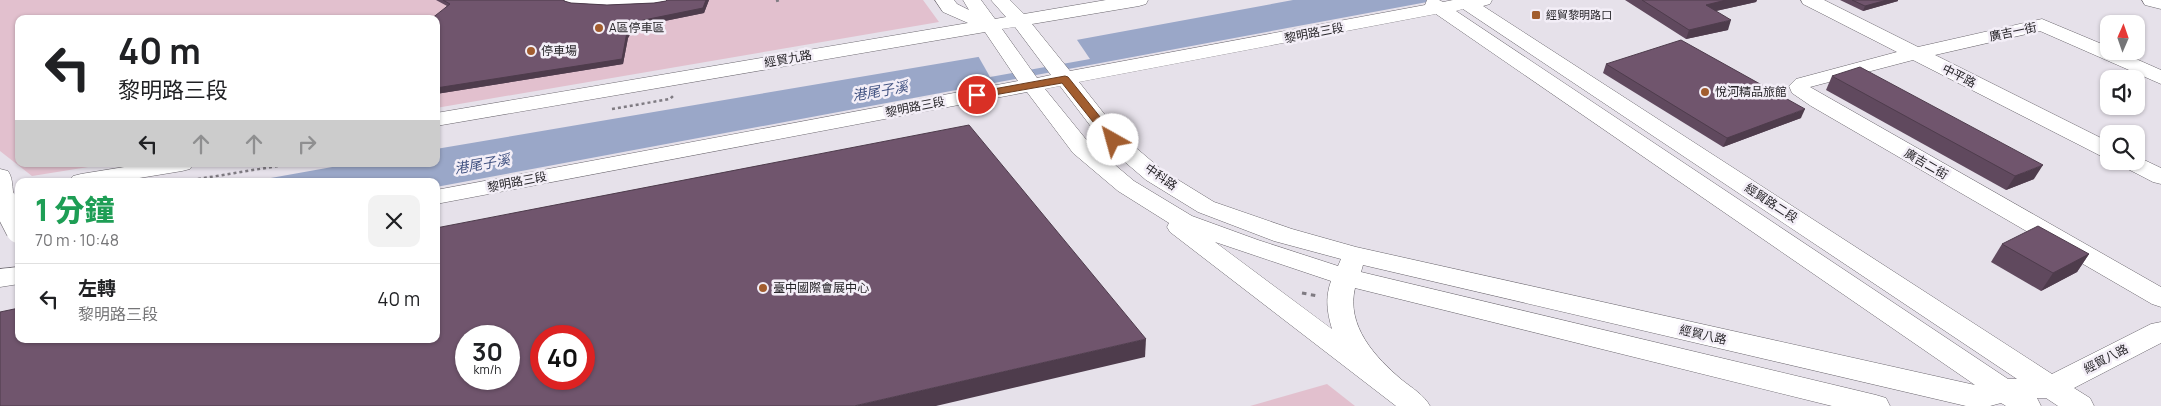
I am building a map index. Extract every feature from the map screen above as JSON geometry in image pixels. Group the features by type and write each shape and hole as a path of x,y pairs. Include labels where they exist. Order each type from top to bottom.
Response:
{"main road":[{"path":"2153,0 2161,3"}],"street":[{"path":"573,0 629,4 660,0"},
{"name":"中科路","path":"944,0 950,8 990,29 1081,148 1126,186 1405,399"},
{"path":"972,0 990,29"},
{"name":"中科路","path":"1000,0 1113,140 1162,180 1206,207 1283,235 1351,266"},
{"path":"1022,25 1024,0"},
{"name":"經貿九路","path":"440,119 1022,25 1139,0"},
{"name":"中平路","path":"1810,0 2100,146"},
{"name":"黎明路三段","path":"440,196 1065,79 1433,4 1470,1"},
{"name":"經貿路二段","path":"1470,1 2047,397 2080,406"},
{"name":"經貿路二段","path":"1433,4 2027,406"},
{"name":"廣吉一街","path":"1916,54 2042,25 2161,78"},
{"name":"廣吉二街","path":"1916,54 1803,83 1800,89 1818,102 2161,298"},
{"path":"99,178 164,167"},
{"path":"2145,169 2161,177"},
{"path":"0,176 15,220"},
{"name":"中科路","path":"1126,186 1183,220 1249,246 1351,266"},
{"path":"1351,266 1876,406"},
{"name":"中科路","path":"1351,266 1340,299 1340,312 1344,326 1356,347 1405,399"},
{"name":"經貿八路","path":"1351,266 1966,395 1988,396 2004,390 2047,397 2161,330"},
{"path":"0,278 15,276"}],"path":[{"path":"204,178 272,167"}],"shaded area":[{"path":"0,0 923,0 939,22 440,107 440,15 15,15 15,163 0,151"},
{"path":"20,167 88,167 32,176"},
{"path":"1327,384 1355,406 1250,406"}],"water":[{"name":"港尾子溪","path":"1293,0 1438,0 440,186 440,178 271,178 332,167 440,167 440,148 1060,43"}],"pier":[{"path":"1075,37 1090,59 990,77 977,54"},
{"path":"15,223 15,262 0,265 0,225"}],"building":[{"name":"停車場","path":"443,0 564,0 571,3 607,5 654,3 667,0 706,0 703,8 634,22 627,32 622,59 440,87 440,15 436,15 450,4"},
{"path":"1642,0 1726,0 1706,5 1731,20 1689,30"},
{"path":"1852,0 1887,0 1865,6"},
{"path":"1681,40 1805,109 1727,138 1606,64"},
{"path":"1860,67 2043,165 2015,176 1832,76"},
{"name":"臺中國際會展中心","path":"969,125 1146,339 854,406 0,406 0,312 15,309 15,343 440,343 440,227"},
{"path":"2038,226 2089,254 2053,273 2002,244"}],"place":[{"name":"經貿黎明路口","path":"1536,15"},
{"name":"A區停車區","path":"599,28"},
{"name":"停車場","path":"531,51"},
{"name":"悅河精品旅館","path":"1705,92"},
{"name":"臺中國際會展中心","path":"763,288"}],"route":[{"path":"977,95 1065,79 1113,140"}]}
